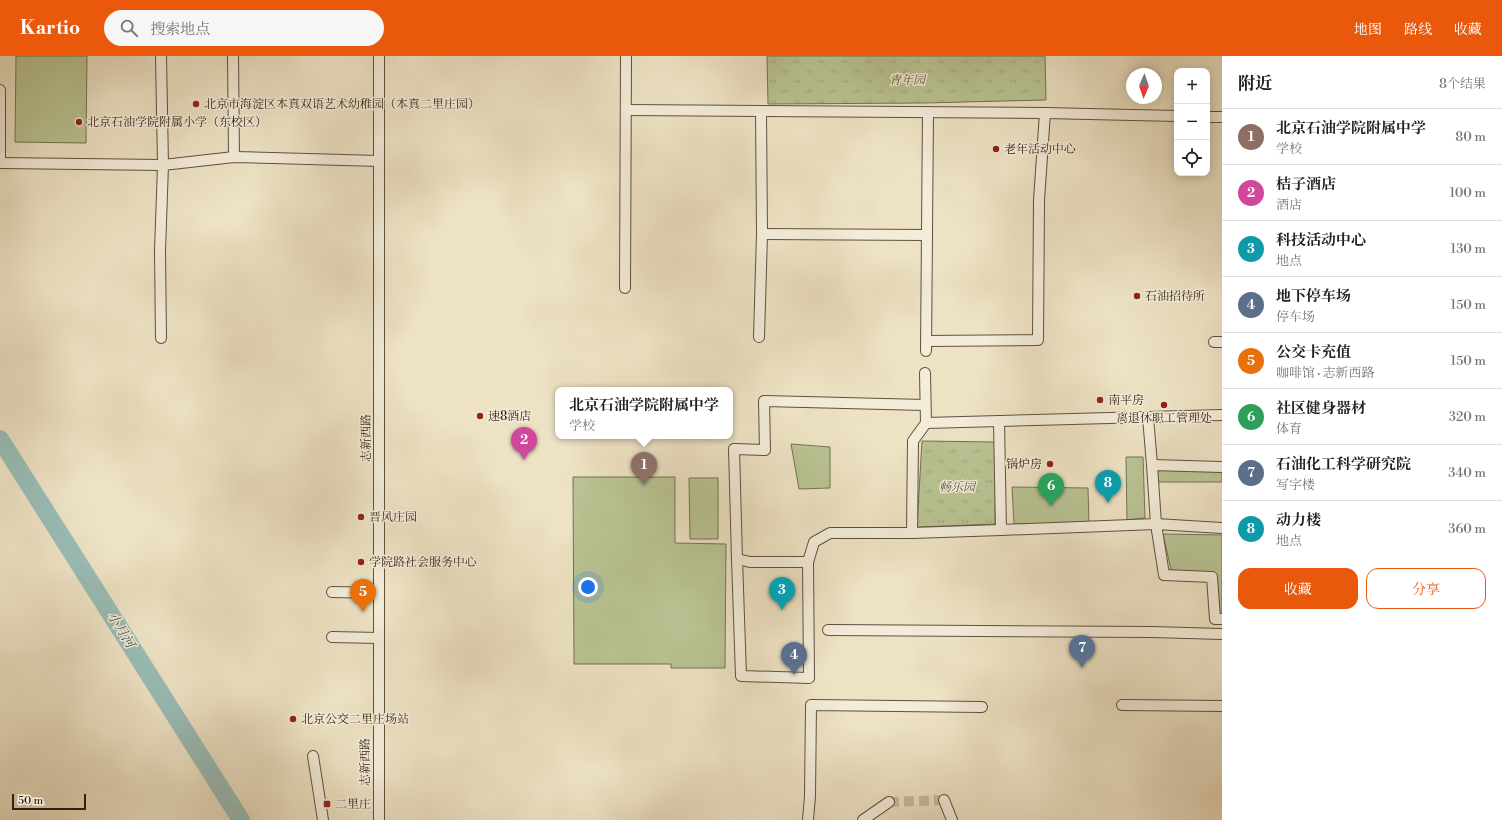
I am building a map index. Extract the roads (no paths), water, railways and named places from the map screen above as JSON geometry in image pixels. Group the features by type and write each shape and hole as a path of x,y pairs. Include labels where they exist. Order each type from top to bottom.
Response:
{"street":[{"path":"161,56 163,165 160,251 161,338"},
{"path":"233,56 234,157"},
{"name":"志新西路","path":"379,56 379,820"},
{"path":"625,288 626,56"},
{"path":"0,90 0,159"},
{"path":"626,110 1045,113 1174,116"},
{"path":"759,337 762,234 761,111"},
{"path":"928,112 926,346 1038,340 1039,200 1045,113"},
{"path":"1210,117 1222,117"},
{"path":"0,163 163,165 234,157 380,161"},
{"path":"762,234 927,235"},
{"path":"912,533 913,441 926,423 925,373"},
{"path":"925,405 764,401 765,450 734,449 741,676 809,678 808,562 814,542 830,533 912,533 1156,524 1222,528"},
{"path":"926,423 1222,415"},
{"path":"1148,417 1156,524 1164,575 1212,577 1215,619 1222,619"},
{"path":"999,421 1001,530"},
{"path":"1152,465 1222,467"},
{"path":"737,559 750,562 808,562"},
{"path":"332,592 379,593"},
{"path":"828,630 1144,632 1222,634"},
{"path":"332,637 379,638"},
{"path":"808,820 810,796 811,705 982,707"},
{"path":"1122,705 1222,706"},
{"path":"313,756 323,820"},
{"path":"944,800 952,820"},
{"path":"863,820 889,802"}],"waterway":[{"name":"小月河","path":"0,439 241,820"}],"tunnel":[{"path":"889,802 944,800"}],"place":[{"name":"北京市海淀区本真双语艺术幼稚园（本真二里庄园）","path":"196,104"},
{"name":"北京石油学院附属小学（东校区）","path":"79,122"},
{"name":"老年活动中心","path":"996,149"},
{"name":"石油招待所","path":"1137,296"},
{"name":"南平房","path":"1100,400"},
{"name":"离退休职工管理处","path":"1164,405"},
{"name":"速8酒店","path":"480,416"},
{"name":"桔子酒店","path":"524,460"},
{"name":"锅炉房","path":"1050,464"},
{"name":"北京石油学院附属中学","path":"644,485"},
{"name":"动力楼","path":"1108,503"},
{"name":"社区健身器材","path":"1051,506"},
{"name":"晋风庄园","path":"361,517"},
{"name":"学院路社会服务中心","path":"361,562"},
{"name":"科技活动中心","path":"782,610"},
{"name":"公交卡充值","path":"363,612"},
{"name":"石油化工科学研究院","path":"1082,668"},
{"name":"地下停车场","path":"794,675"},
{"name":"北京公交二里庄场站","path":"293,719"},
{"name":"二里庄","path":"327,804"}],"park label":[{"name":"青年园","path":"907,80"},
{"name":"畅乐园","path":"957,487"}]}
